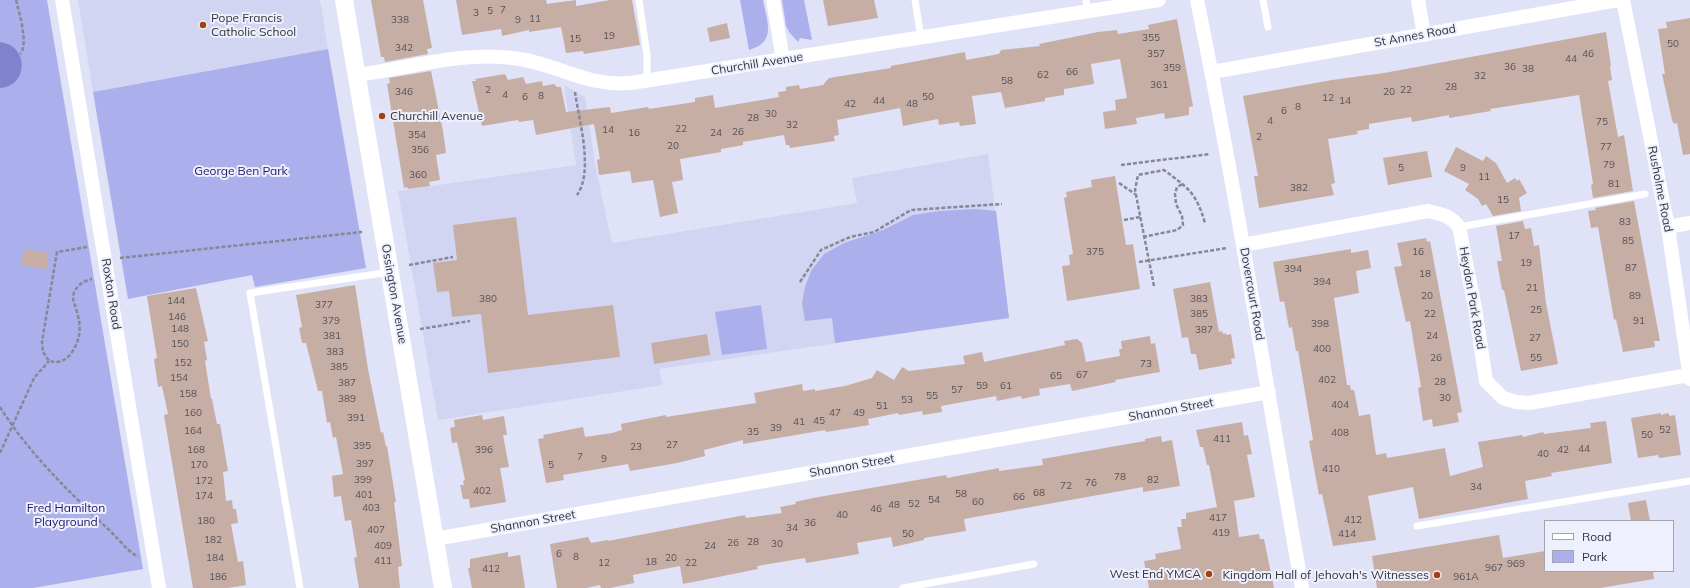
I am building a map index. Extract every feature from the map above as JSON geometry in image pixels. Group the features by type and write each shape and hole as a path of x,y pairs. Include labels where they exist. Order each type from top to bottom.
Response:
{"street":[{"name":"Roxton Road","path":"62,0 159,588"},
{"name":"Ossington Avenue","path":"344,0 443,588"},
{"path":"773,0 783,60"},
{"name":"Churchill Avenue","path":"356,75 454,59 494,56 529,60 600,83 615,84 783,60 921,38 1087,6 1159,0"},
{"name":"Dovercourt Road","path":"1196,0 1212,72 1237,246 1270,392 1302,588"},
{"path":"1418,0 1424,34"},
{"name":"St Annes Road","path":"1212,72 1618,0"},
{"name":"Rusholme Road","path":"1623,0 1668,227 1690,377"},
{"path":"1237,246 1428,211 1444,214 1454,220 1459,227"},
{"path":"1668,227 1690,223"},
{"name":"Heydon Park Road","path":"1459,227 1475,308 1486,381 1503,398 1516,402 1529,403 1690,377"},
{"name":"Shannon Street","path":"435,539 1270,392"}],"lane":[{"path":"639,0 647,55 647,80"},
{"path":"915,0 921,38"},
{"path":"1263,0 1268,27"},
{"path":"1459,227 1645,194"},
{"path":"300,588 250,293 390,272"},
{"path":"1417,526 1690,481"},
{"path":"904,588 1034,564"}],"path":[{"path":"16,0 24,46 20,54"},
{"path":"574,87 585,168 583,183 577,195"},
{"path":"1122,164 1215,154"},
{"path":"1154,286 1150,260 1147,256 1134,190 1138,175 1164,170 1190,190 1199,206 1204,223"},
{"path":"1119,184 1135,194"},
{"path":"1143,237 1177,230 1183,225 1175,194 1177,187 1183,184"},
{"path":"800,282 821,250 850,237 874,232 911,210 1002,204"},
{"path":"1124,220 1140,217"},
{"path":"105,259 362,232"},
{"path":"49,361 43,352 42,342 57,252 91,246"},
{"path":"1139,262 1237,246"},
{"path":"409,265 453,257"},
{"path":"49,361 59,362 66,359 72,352 79,336 80,327 73,298 75,290 81,284 96,278"},
{"path":"420,329 470,321"},
{"path":"0,452 34,378 49,361"},
{"path":"0,406 12,426 39,459 132,554 144,559 154,559"}],"shaded area":[{"name":"Pope Francis Catholic School","path":"78,0 320,0 328,49 93,92"},
{"path":"0,42 10,45 16,50 22,65 16,80 10,86 0,88"},
{"path":"564,85 585,97 596,169 612,243 857,203 852,178 988,154 1009,318 659,369 663,385 438,420 398,191 576,165"}],"green space":[{"name":"Fred Hamilton Playground","path":"0,0 47,0 143,569 33,588 0,588"},
{"path":"740,0 763,0 768,23 767,36 764,42 749,50"},
{"path":"782,0 804,0 812,40 800,38 798,42 789,32 786,26"},
{"name":"George Ben Park","path":"328,49 366,268 255,287 252,275 128,299 93,92"},
{"path":"976,209 996,211 1009,318 835,343 832,318 805,321 802,303 805,287 811,271 824,254 844,243 883,230 913,215 940,211"},
{"path":"761,305 767,349 722,355 715,312"}],"building":[{"path":"371,0 423,0 432,48 427,49 428,54 385,62 384,57 381,57"},
{"path":"456,0 546,0 547,4 576,0 576,6 610,0 632,0 640,45 584,54 583,51 566,53 561,27 529,32 529,30 502,36 501,29 462,35"},
{"path":"823,0 874,0 878,18 828,26"},
{"path":"1690,18 1690,154 1683,155 1677,123 1674,124 1672,120 1662,74 1665,74 1658,29 1667,28 1666,22"},
{"path":"1177,19 1193,106 1189,107 1189,115 1165,119 1164,113 1136,118 1137,124 1105,129 1103,112 1116,110 1115,100 1127,98 1120,59 1091,64 1094,84 1064,89 1064,95 1045,98 1045,101 1005,108 1001,92 972,96 976,124 960,126 959,122 939,125 938,119 903,126 900,108 837,120 839,135 834,136 835,141 790,148 789,145 786,145 784,135 743,142 743,145 721,149 721,152 680,159 683,180 672,182 678,213 660,217 653,180 632,183 630,171 599,175 597,160 600,159 594,124 536,135 533,120 519,122 518,120 482,126 472,81 476,81 475,79 505,74 508,80 523,77 526,84 542,81 543,86 554,84 557,87 561,87 566,112 610,107 611,113 648,107 649,109 695,102 695,98 713,95 715,108 779,97 778,92 786,91 786,87 799,85 800,89 823,85 829,78 891,68 891,66 965,52 966,60 999,54 1001,50 1040,46 1039,44 1098,32 1117,30 1118,34 1149,29 1148,25"},
{"path":"727,23 730,38 710,42 707,28"},
{"path":"1606,32 1612,80 1608,81 1618,137 1624,135 1633,191 1593,198 1591,185 1593,184 1579,95 1490,109 1491,111 1449,118 1449,115 1412,122 1411,117 1369,124 1369,129 1357,131 1358,134 1328,139 1335,183 1331,184 1334,195 1259,208 1254,176 1258,176 1243,96 1332,80 1384,73"},
{"path":"431,71 446,153 436,155 440,180 429,182 430,186 408,189 407,187 404,188 387,84 390,83 389,78"},
{"path":"1456,147 1483,161 1486,156 1496,163 1507,183 1515,178 1517,181 1519,179 1527,193 1519,198 1521,211 1493,216 1486,204 1482,206 1478,199 1465,190 1469,184 1444,171"},
{"path":"1427,151 1432,177 1388,185 1383,158"},
{"path":"1115,176 1126,245 1133,244 1140,289 1067,301 1062,266 1070,265 1069,255 1073,254 1064,198 1067,197 1066,192 1092,187 1091,180"},
{"path":"1634,201 1660,341 1654,341 1655,347 1623,352 1616,319 1614,320 1598,227 1591,228 1588,211 1596,210 1595,208"},
{"path":"516,217 528,315 613,305 620,357 488,373 481,314 452,317 449,291 437,292 433,263 457,260 453,225"},
{"path":"1523,221 1525,229 1531,228 1534,246 1539,245 1546,303 1558,364 1521,371 1504,290 1502,290 1497,261 1502,261 1496,226"},
{"path":"1426,238 1427,242 1430,241 1462,412 1457,413 1459,422 1433,427 1432,419 1423,421 1418,388 1421,387 1410,321 1406,322 1394,267 1402,266 1397,243"},
{"path":"24,249 49,253 47,269 21,265"},
{"path":"1351,249 1351,253 1368,250 1371,268 1356,271 1359,293 1334,298 1347,385 1350,385 1351,390 1354,390 1359,416 1370,414 1376,455 1386,453 1387,458 1445,448 1450,476 1483,467 1478,442 1522,435 1523,437 1543,432 1544,434 1591,428 1590,423 1606,421 1612,463 1551,473 1552,476 1525,481 1528,499 1419,519 1413,487 1368,496 1376,540 1333,546 1322,494 1319,495 1309,441 1313,440 1298,351 1296,351 1292,327 1289,328 1284,301 1280,302 1273,262"},
{"path":"1210,282 1219,332 1222,331 1223,334 1226,333 1226,335 1231,334 1235,358 1231,359 1232,364 1199,370 1196,354 1191,354 1188,337 1182,338 1173,289"},
{"path":"355,285 368,369 381,433 383,432 386,447 387,446 396,502 394,502 402,566 398,567 400,588 359,588 354,558 357,557 351,520 345,521 341,496 334,497 332,476 343,474 336,437 333,438 330,422 327,423 322,391 318,391 306,343 302,343 299,328 302,327 296,295"},
{"path":"196,288 208,341 204,342 207,360 205,361 211,399 217,424 220,424 228,471 223,472 226,501 232,500 233,509 236,509 238,523 231,524 238,562 243,561 246,585 228,588 193,588 164,415 168,414 162,386 158,387 154,359 157,358 147,296"},
{"path":"707,334 710,355 654,364 651,343"},
{"path":"1150,336 1151,344 1155,343 1160,372 1115,380 1116,382 1072,391 1070,384 1039,389 1040,395 1022,399 1021,396 997,401 996,396 941,406 942,412 923,415 922,411 899,415 898,413 868,419 869,425 826,432 825,430 743,444 743,440 704,450 705,456 677,463 630,471 628,464 563,475 564,480 546,483 538,439 544,438 543,435 583,427 585,437 612,433 622,430 621,424 666,415 666,417 756,403 754,393 802,384 803,391 815,389 815,391 845,386 872,378 877,370 894,380 902,367 909,371 965,364 963,356 982,352 984,362 1065,345 1064,341 1077,339 1082,343 1086,362 1120,356 1119,349 1122,349 1121,341"},
{"path":"1661,413 1661,415 1668,413 1670,416 1675,415 1681,455 1659,458 1658,455 1638,458 1631,418"},
{"path":"482,415 483,420 504,416 507,435 503,435 509,467 500,468 506,502 470,508 469,499 463,499 460,485 464,485 463,481 465,480 457,442 452,443 450,428 455,427 454,420"},
{"path":"1242,422 1244,436 1248,435 1252,454 1247,455 1255,497 1234,501 1239,537 1259,534 1260,539 1264,539 1274,588 1149,588 1144,561 1156,559 1155,554 1181,549 1177,527 1182,527 1181,519 1186,519 1186,513 1217,507 1209,465 1207,465 1203,447 1200,447 1196,430"},
{"path":"1161,436 1162,442 1172,440 1180,486 1143,492 1143,487 964,519 966,531 924,538 924,540 893,547 891,537 857,543 859,554 806,563 805,558 757,566 758,569 683,584 680,566 633,575 634,583 610,588 601,588 600,585 586,588 557,588 550,544 588,537 591,543 608,541 745,515 746,518 782,513 780,507 796,504 795,502 813,498 946,475 947,478 999,468 999,471 1043,465 1042,459 1145,441 1145,439"},
{"path":"1646,500 1650,520 1631,520 1628,503"},
{"path":"1499,535 1503,558 1544,551 1544,572 1653,572 1654,579 1600,588 1377,588 1372,556"},
{"path":"508,552 508,557 520,555 525,588 472,588 468,568 470,568 470,559"}],"place":[{"name":"Pope Francis Catholic School","path":"203,25"},
{"name":"Churchill Avenue","path":"382,116"},
{"name":"West End YMCA","path":"1209,574"},
{"name":"Kingdom Hall of Jehovah's Witnesses","path":"1437,575"}]}
